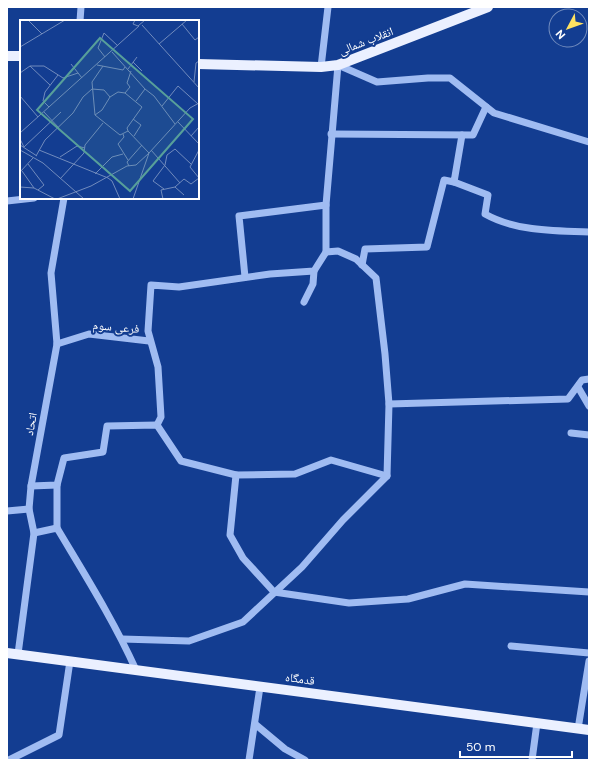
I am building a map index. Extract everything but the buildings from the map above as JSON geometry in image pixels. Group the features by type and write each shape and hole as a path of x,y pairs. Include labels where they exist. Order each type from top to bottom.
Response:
{"main road":[{"name":"انقلاب شمالی","path":"199,64 321,67 338,65 488,7"},
{"path":"7,56 20,56"},
{"name":"قدمگاه","path":"7,653 589,730"}],"street":[{"path":"80,20 82,7"},
{"path":"321,67 328,7"},
{"path":"304,302 313,284 314,270 326,252 326,205 338,65 377,82 428,78 450,78 494,114 589,142"},
{"path":"331,134 473,135 486,107"},
{"path":"454,182 462,135"},
{"path":"362,265 365,248 427,247 444,180 454,182 488,195 485,214 495,220 547,231 589,232"},
{"path":"7,201 25,199"},
{"name":"اتحاد","path":"18,654 34,533 29,509 31,486 58,344 51,273 64,199"},
{"path":"245,277 239,216 326,205"},
{"path":"122,639 189,641 243,622 302,567 343,520 387,476 389,404 376,278 356,259 338,251 326,252"},
{"path":"157,425 161,417 158,367 149,341 148,331 151,285 179,287 245,277 314,270"},
{"name":"فرعی سوم","path":"58,344 89,334 149,341"},
{"path":"389,404 568,399 582,380 589,378"},
{"path":"578,387 589,406"},
{"path":"157,425 181,461 236,474 295,474 331,460 387,476"},
{"path":"136,670 122,639 57,528 57,486 64,458 103,452 107,426 157,425"},
{"path":"571,433 589,435"},
{"path":"236,474 230,535 243,558 274,592 349,603 408,599 465,584 589,592"},
{"path":"31,486 57,486"},
{"path":"7,511 29,509"},
{"path":"34,533 57,528"},
{"path":"511,646 589,653"},
{"path":"9,760 60,735 70,661"},
{"path":"578,729 589,661"},
{"path":"249,760 260,687"},
{"path":"532,760 537,723"},
{"path":"255,724 285,749 306,760"}]}
